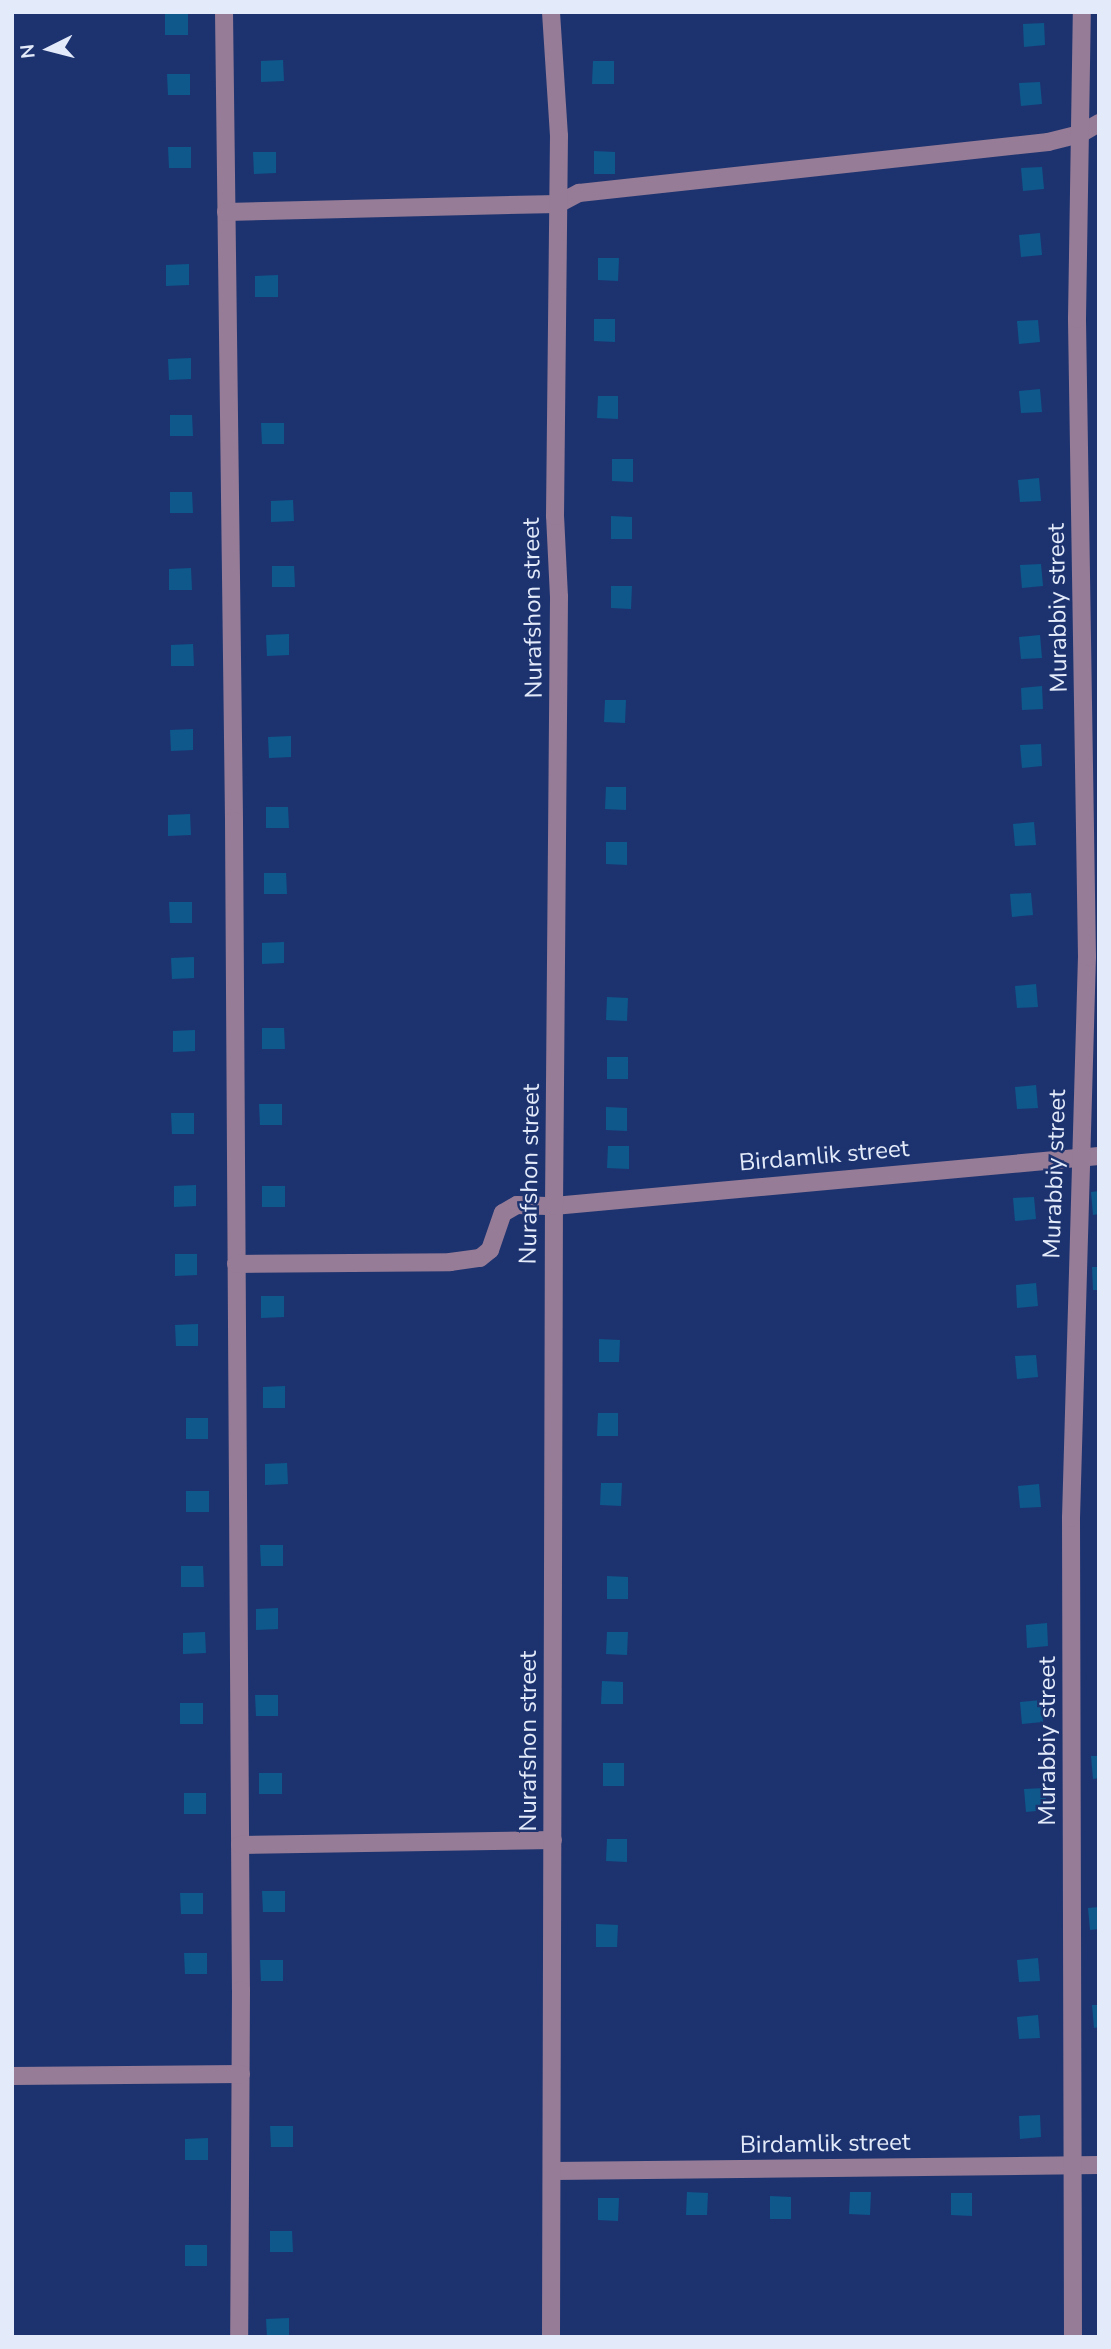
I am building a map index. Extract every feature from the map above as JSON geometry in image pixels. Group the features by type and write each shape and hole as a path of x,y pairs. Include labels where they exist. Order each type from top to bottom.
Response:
{"street":[{"path":"224,12 234,821 241,2074 239,2337"},
{"name":"Nurafshon street","path":"551,12 559,136 555,516 559,597 554,1206 551,2337"},
{"name":"Murabbiy street","path":"1073,2337 1071,1518 1079,1158 1087,957 1077,319 1082,12"},
{"path":"226,212 558,204 579,193 1048,142 1080,134 1099,124"},
{"name":"Birdamlik street","path":"236,1264 450,1262 480,1258 490,1250 503,1213 517,1205 554,1206 1099,1156"},
{"path":"240,1845 554,1840"},
{"path":"12,2076 241,2074"},
{"name":"Birdamlik street","path":"553,2171 1099,2165"}],"building":[{"path":"165,14 188,14 188,35 165,35"},
{"path":"1044,23 1045,45 1024,47 1023,24"},
{"path":"283,60 284,81 261,82 261,61"},
{"path":"593,61 614,61 614,84 592,84"},
{"path":"167,74 190,74 190,95 168,95"},
{"path":"1040,82 1042,104 1021,106 1019,83"},
{"path":"168,147 191,147 191,168 169,168"},
{"path":"594,151 615,152 615,174 594,174"},
{"path":"253,152 276,152 276,173 254,174"},
{"path":"1042,167 1044,189 1023,191 1021,168"},
{"path":"1040,233 1042,255 1021,257 1019,235"},
{"path":"598,258 619,258 618,281 598,280"},
{"path":"189,264 189,285 166,286 166,265"},
{"path":"278,275 278,297 255,297 255,276"},
{"path":"594,319 615,319 615,342 594,341"},
{"path":"1038,320 1040,342 1019,344 1017,321"},
{"path":"191,358 191,379 169,380 168,359"},
{"path":"1040,389 1042,412 1021,413 1019,391"},
{"path":"598,396 618,396 618,419 597,418"},
{"path":"170,415 192,415 193,436 170,436"},
{"path":"261,423 284,423 284,444 262,444"},
{"path":"612,459 633,459 633,482 612,481"},
{"path":"1039,478 1041,501 1020,502 1018,480"},
{"path":"170,492 192,492 193,513 170,513"},
{"path":"293,500 294,521 271,522 271,501"},
{"path":"611,516 632,517 632,539 611,539"},
{"path":"1041,564 1043,586 1022,588 1020,565"},
{"path":"272,566 294,566 295,587 272,587"},
{"path":"191,568 192,590 169,590 169,569"},
{"path":"611,586 632,586 631,609 611,608"},
{"path":"289,634 289,655 267,656 266,635"},
{"path":"1040,635 1042,658 1021,659 1019,637"},
{"path":"193,644 194,666 171,666 171,645"},
{"path":"1042,686 1043,709 1022,710 1021,688"},
{"path":"605,700 626,700 625,723 604,722"},
{"path":"193,729 193,750 171,751 170,730"},
{"path":"291,736 291,757 269,758 268,737"},
{"path":"1041,744 1042,766 1022,768 1020,745"},
{"path":"606,787 626,787 626,810 605,809"},
{"path":"266,807 288,807 289,828 266,828"},
{"path":"190,814 191,835 168,836 168,815"},
{"path":"1034,822 1036,845 1015,846 1013,824"},
{"path":"606,842 627,842 627,865 606,864"},
{"path":"264,873 286,873 287,894 264,894"},
{"path":"1031,893 1033,915 1012,917 1010,894"},
{"path":"169,902 192,902 192,923 170,923"},
{"path":"284,942 284,963 262,964 262,943"},
{"path":"194,957 194,978 172,979 171,958"},
{"path":"1036,984 1038,1007 1017,1008 1015,986"},
{"path":"607,997 628,998 627,1021 606,1020"},
{"path":"262,1028 284,1028 285,1049 262,1049"},
{"path":"195,1030 195,1051 173,1052 173,1031"},
{"path":"607,1057 628,1057 628,1079 607,1079"},
{"path":"1036,1085 1038,1108 1017,1109 1015,1087"},
{"path":"259,1104 282,1104 282,1125 260,1125"},
{"path":"606,1107 627,1108 627,1131 606,1130"},
{"path":"171,1113 194,1113 194,1134 172,1134"},
{"path":"608,1146 629,1146 629,1169 607,1168"},
{"path":"196,1185 196,1206 174,1207 174,1186"},
{"path":"262,1186 285,1186 285,1207 262,1207"},
{"path":"1099,1191 1099,1214 1093,1215 1091,1192"},
{"path":"1034,1197 1036,1219 1015,1221 1013,1198"},
{"path":"175,1254 197,1254 197,1275 175,1276"},
{"path":"1092,1267 1099,1267 1099,1290 1093,1290"},
{"path":"1036,1283 1038,1306 1017,1308 1016,1285"},
{"path":"261,1296 284,1296 284,1317 261,1318"},
{"path":"198,1324 198,1346 176,1346 175,1325"},
{"path":"599,1339 620,1340 619,1362 599,1362"},
{"path":"1036,1355 1038,1377 1017,1379 1015,1356"},
{"path":"285,1386 285,1408 263,1408 263,1387"},
{"path":"598,1413 618,1413 618,1436 597,1436"},
{"path":"186,1418 208,1418 208,1439 186,1439"},
{"path":"287,1463 288,1484 265,1485 265,1464"},
{"path":"601,1483 622,1483 621,1506 600,1505"},
{"path":"1039,1484 1041,1507 1020,1508 1018,1486"},
{"path":"186,1491 209,1491 209,1512 186,1512"},
{"path":"260,1545 283,1545 283,1566 261,1566"},
{"path":"181,1566 203,1566 204,1587 181,1587"},
{"path":"607,1576 628,1577 628,1599 607,1599"},
{"path":"278,1608 278,1629 256,1630 256,1609"},
{"path":"1047,1623 1048,1646 1027,1648 1026,1625"},
{"path":"205,1632 206,1653 183,1654 183,1633"},
{"path":"607,1632 628,1632 627,1655 606,1654"},
{"path":"602,1681 623,1682 623,1704 601,1704"},
{"path":"255,1695 278,1695 278,1716 256,1716"},
{"path":"1041,1700 1043,1722 1022,1724 1020,1702"},
{"path":"180,1703 203,1703 203,1724 180,1724"},
{"path":"1091,1756 1099,1756 1099,1778 1093,1779"},
{"path":"603,1763 624,1763 624,1786 603,1786"},
{"path":"259,1773 282,1773 282,1794 259,1794"},
{"path":"1045,1788 1047,1810 1026,1812 1024,1789"},
{"path":"184,1793 206,1793 206,1814 184,1814"},
{"path":"607,1839 627,1839 627,1862 606,1861"},
{"path":"262,1891 285,1891 285,1912 263,1912"},
{"path":"180,1893 203,1893 203,1914 181,1914"},
{"path":"1099,1907 1099,1929 1090,1930 1088,1908"},
{"path":"596,1924 618,1925 617,1947 596,1947"},
{"path":"184,1953 207,1953 207,1974 185,1974"},
{"path":"1038,1958 1040,1981 1019,1982 1017,1960"},
{"path":"260,1960 283,1960 283,1981 261,1981"},
{"path":"1092,2005 1099,2005 1099,2027 1094,2028"},
{"path":"1038,2015 1040,2038 1019,2039 1017,2017"},
{"path":"1040,2115 1041,2137 1020,2139 1019,2116"},
{"path":"270,2126 293,2126 293,2147 271,2147"},
{"path":"208,2138 208,2160 185,2160 185,2139"},
{"path":"687,2192 708,2193 707,2215 686,2215"},
{"path":"850,2192 871,2192 870,2215 849,2214"},
{"path":"951,2193 972,2193 972,2216 951,2215"},
{"path":"770,2196 791,2197 791,2219 770,2219"},
{"path":"598,2198 619,2198 618,2221 598,2220"},
{"path":"270,2231 292,2231 293,2252 270,2252"},
{"path":"185,2245 207,2245 207,2266 185,2266"},
{"path":"289,2318 289,2337 267,2337 266,2319"}]}
